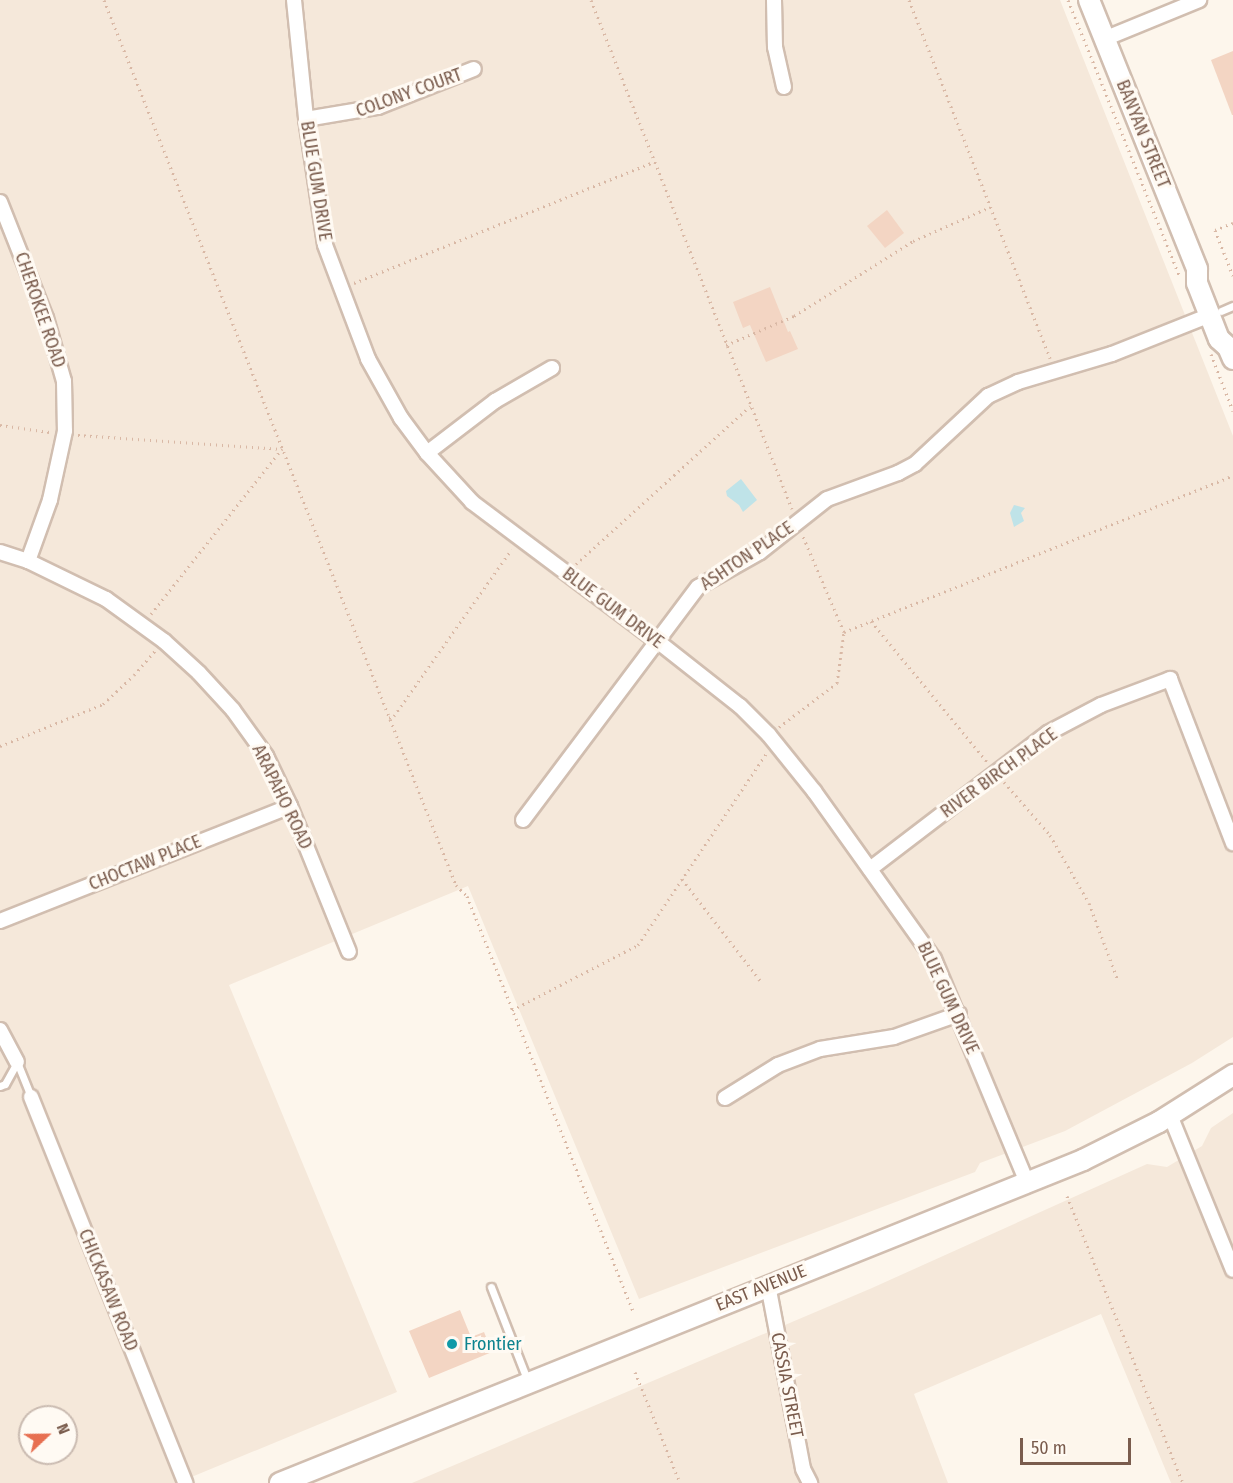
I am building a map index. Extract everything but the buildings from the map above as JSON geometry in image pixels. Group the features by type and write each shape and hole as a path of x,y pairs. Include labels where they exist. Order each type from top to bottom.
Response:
{"main road":[{"name":"BANYAN STREET","path":"1089,0 1188,273 1221,311 1219,339 1223,352"},
{"name":"EAST AVENUE","path":"280,1483 1083,1160 1170,1115 1233,1075"}],"street":[{"name":"BLUE GUM DRIVE","path":"294,0 306,119 325,245 368,359 401,418 427,453 472,502 740,706 772,738 870,868 934,959 959,1014 1027,1182"},
{"path":"774,0 775,47 784,87"},
{"path":"1104,39 1199,0"},
{"name":"COLONY COURT","path":"306,119 348,114 378,107 474,69"},
{"name":"CHEROKEE ROAD","path":"0,202 46,318 64,381 65,434 51,501 28,561"},
{"name":"ASHTON PLACE","path":"523,820 698,587 760,552 827,499 898,473 915,464 988,396 1018,382 1112,354 1221,311"},
{"path":"427,453 495,401 552,368"},
{"name":"ARAPAHO ROAD","path":"0,552 28,561 106,599 164,641 199,672 233,710 266,756 290,806 349,952"},
{"name":"RIVER BIRCH PLACE","path":"870,868 1048,733 1101,705 1170,679 1233,843"},
{"name":"CHOCTAW PLACE","path":"0,921 290,806"},
{"path":"725,1098 778,1065 820,1049 894,1037 959,1014"},
{"path":"0,1030 17,1062"},
{"name":"CHICKASAW ROAD","path":"32,1097 185,1483"},
{"path":"1170,1115 1233,1270"},
{"name":"CASSIA STREET","path":"768,1285 803,1469 810,1483"}],"lane":[{"path":"0,1086 5,1084 17,1062"},
{"path":"17,1062 32,1097"},
{"path":"491,1287 528,1382"}],"path":[{"path":"104,0 456,885 467,896 633,1312"},
{"path":"512,1010 638,945 772,738 837,683 844,632 750,406 591,0"},
{"path":"909,0 1055,371"},
{"path":"1068,0 1188,273"},
{"path":"341,288 653,162"},
{"path":"726,345 794,315 914,241 990,207"},
{"path":"1233,223 1215,230 1233,276"},
{"path":"1223,352 1233,411"},
{"path":"566,573 750,406"},
{"path":"0,425 65,434 282,449"},
{"path":"142,625 282,449"},
{"path":"844,632 1233,476"},
{"path":"389,718 394,717 520,538"},
{"path":"871,621 1050,835 1089,903 1117,978"},
{"path":"0,746 103,704 134,675 164,641"},
{"path":"682,879 762,983"},
{"path":"1067,1196 1183,1483"},
{"path":"635,1372 680,1483"}],"shaded area":[{"path":"0,0 1060,0 1233,436 1233,1037 1192,1063 1065,1131 980,1163 975,1172 639,1299 468,886 229,985 397,1392 177,1483 0,1483"},
{"path":"1233,1113 1233,1483 1171,1483 1101,1314 914,1394 948,1483 412,1483 872,1288 1147,1164 1167,1167 1202,1146 1211,1128"}],"water":[{"path":"741,479 757,500 743,512 739,505 727,496 726,491"},
{"path":"1014,505 1025,508 1021,513 1024,521 1014,527 1010,513"}],"place":[{"name":"Frontier","path":"452,1344"}]}
